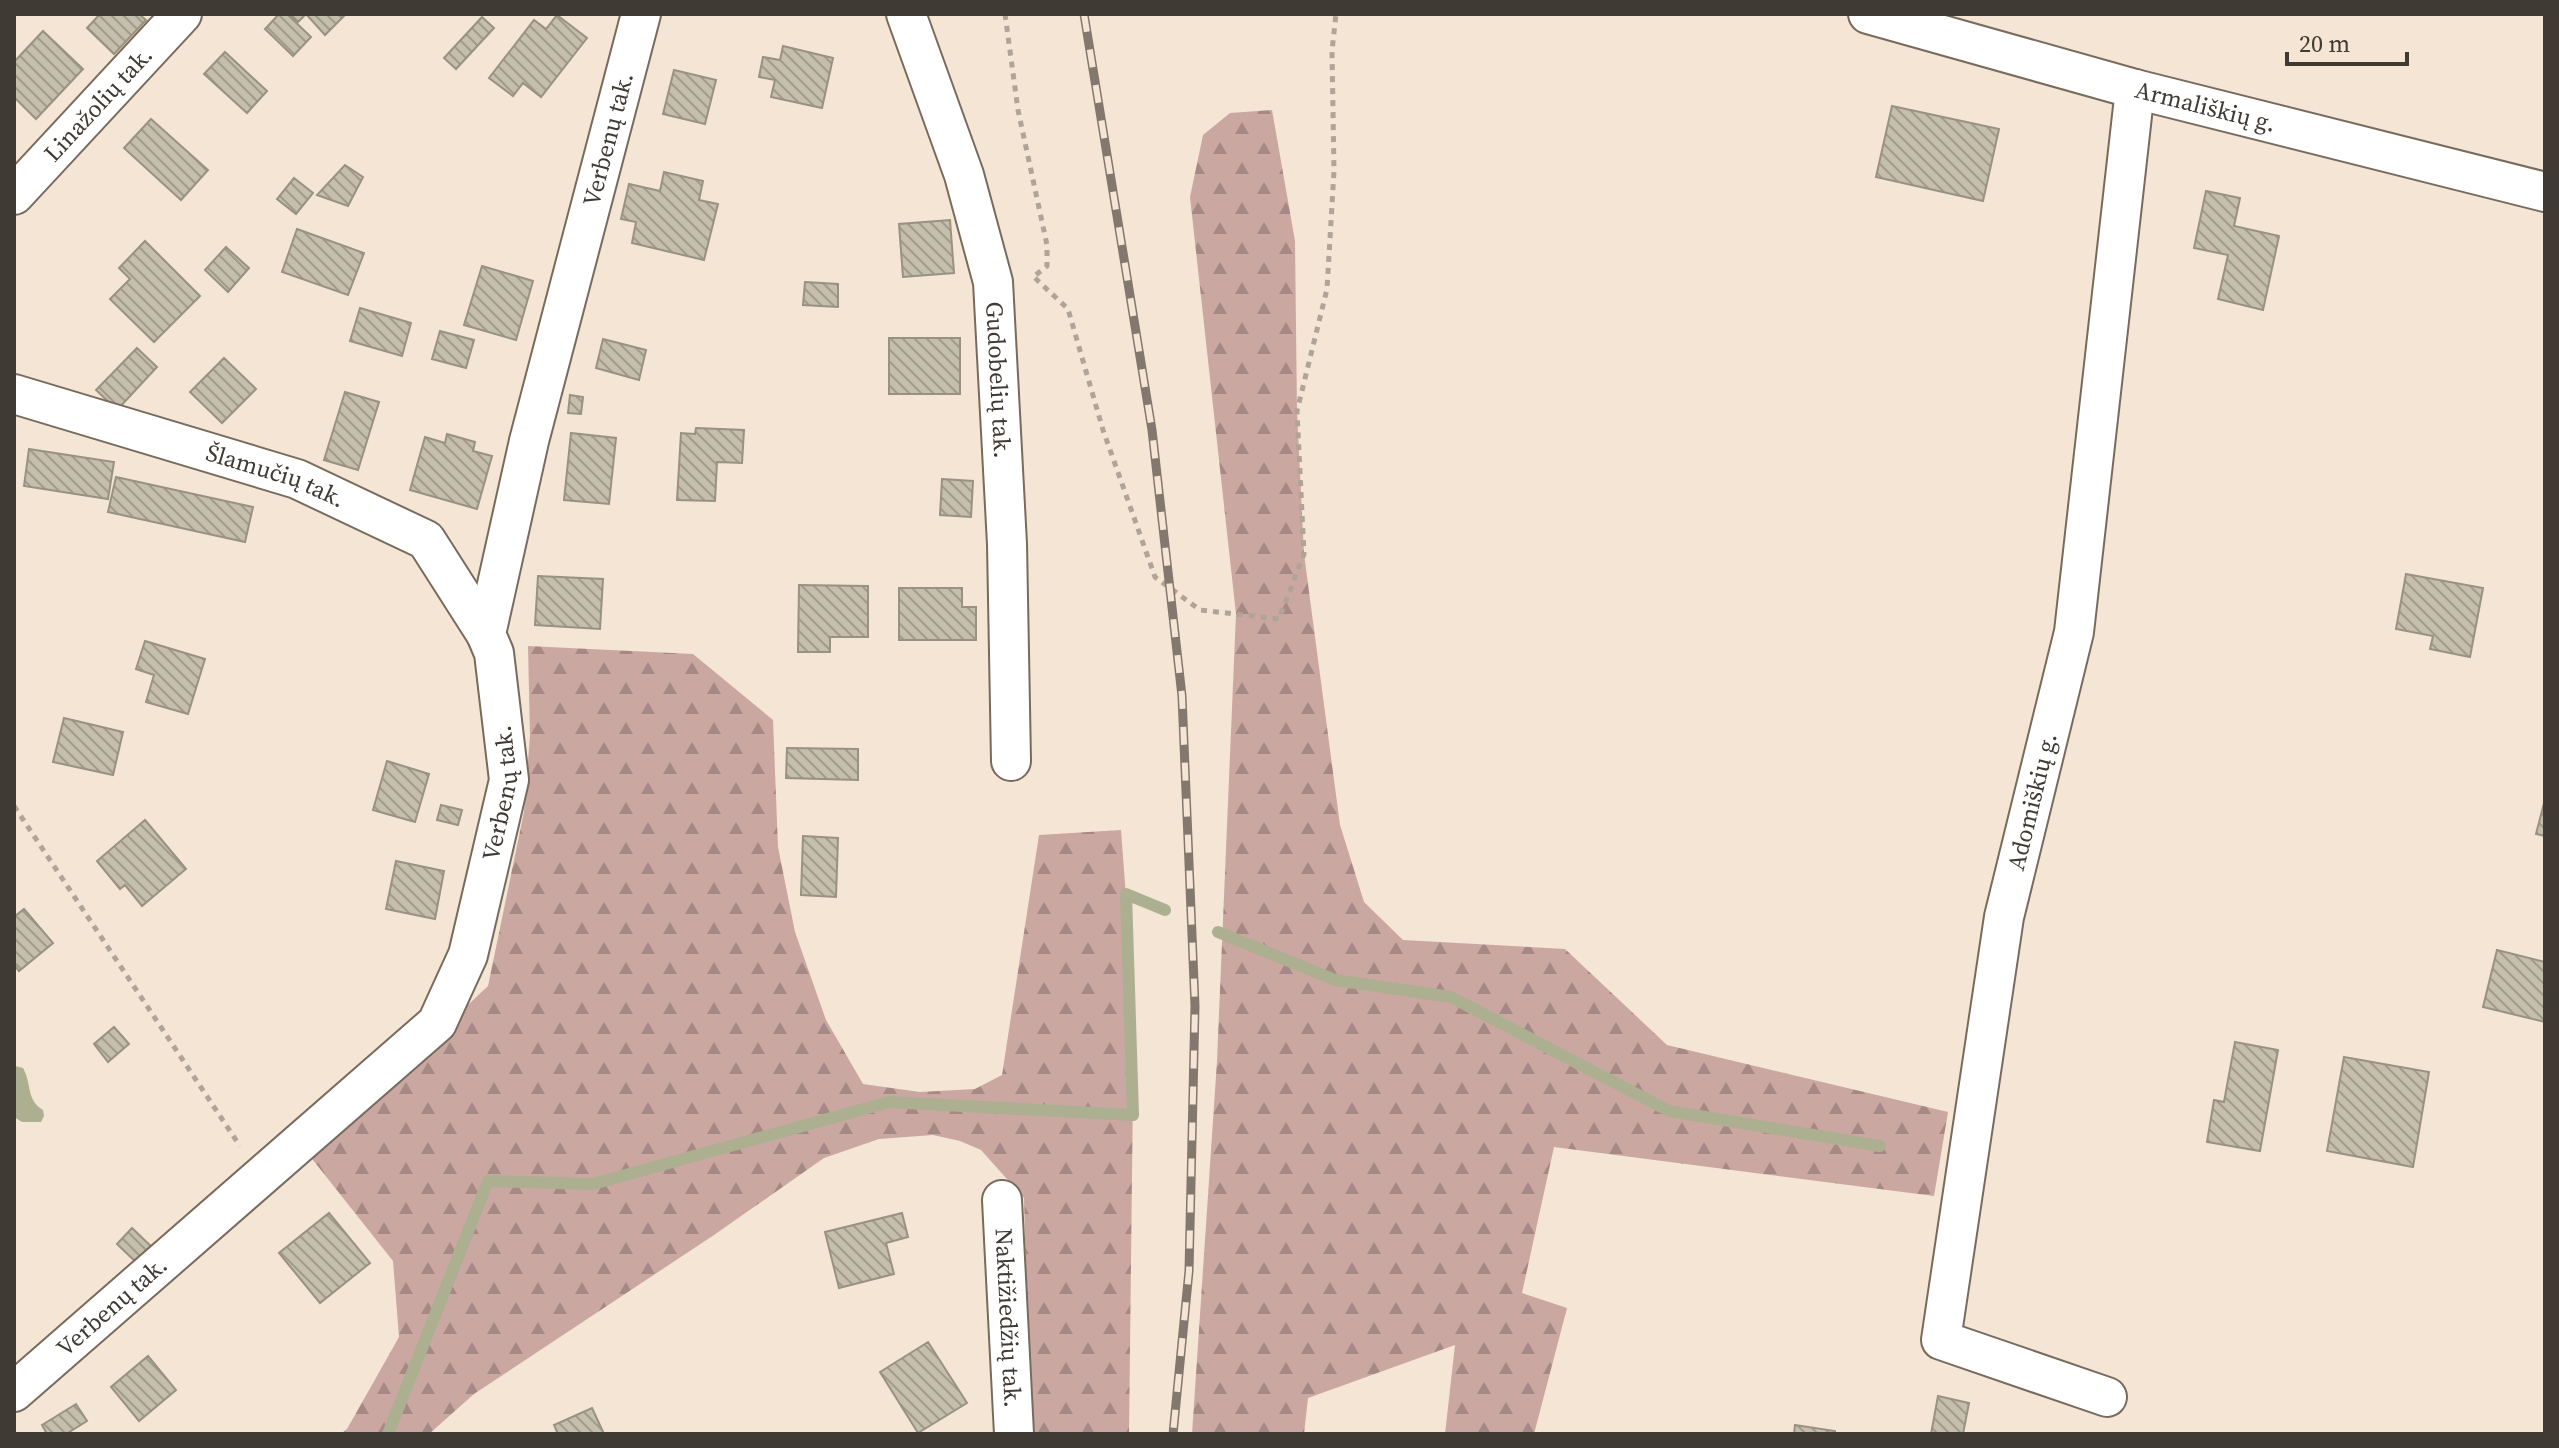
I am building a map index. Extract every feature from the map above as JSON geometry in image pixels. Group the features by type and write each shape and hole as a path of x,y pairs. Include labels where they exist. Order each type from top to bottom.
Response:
{"street":[{"name":"Linažolių tak.","path":"14,195 182,14"},
{"name":"Verbenų tak.","path":"14,1392 437,1023 468,955 509,780 494,653 486,634 529,441 641,14"},
{"name":"Gudobelių tak.","path":"906,14 964,175 993,282 1007,544 1011,761"},
{"name":"Armališkių g.","path":"1868,14 2135,89 2545,192"},
{"name":"Adomiškių g.","path":"2107,1397 1941,1340 2004,917 2074,632 2135,89"},
{"name":"Šlamučių tak.","path":"14,394 297,479 426,540 486,634"},
{"name":"Naktižiedžių tak.","path":"1002,1200 1014,1434"}],"path":[{"path":"993,282 1035,278 1047,266 1047,245 1018,110 1005,14"},
{"path":"1035,278 1068,309 1103,430 1155,577 1200,610 1279,619 1304,554 1297,411 1327,289 1334,171 1332,51 1336,14"},
{"path":"14,806 260,1177"}],"green space":[{"path":"1272,110 1295,241 1297,411 1304,554 1340,825 1364,902 1403,940 1565,949 1667,1045 1948,1112 1934,1196 1554,1147 1522,1293 1567,1308 1534,1434 1445,1434 1455,1345 1308,1398 1304,1434 1192,1434 1217,1061 1236,614 1190,197 1203,135 1230,113"},
{"path":"528,646 693,654 773,720 778,847 795,932 826,1020 863,1084 920,1092 975,1089 1002,1075 1039,835 1121,830 1134,1004 1129,1434 1030,1434 1024,1198 981,1150 933,1135 879,1139 824,1158 474,1394 429,1434 341,1434 347,1429 399,1337 393,1261 309,1155 488,986 524,812 530,736"}],"shaded area":[{"path":"15,1066 23,1068 32,1097 43,1110 41,1122 22,1122 14,1117"}],"building":[{"path":"100,14 139,14 146,20 114,54 87,28"},
{"path":"279,14 287,14 311,37 293,56 265,29"},
{"path":"290,14 306,14 298,22"},
{"path":"306,14 346,14 325,35"},
{"path":"557,15 587,38 541,97 523,83 513,96 489,78 534,20 546,29"},
{"path":"482,17 494,28 456,69 444,58"},
{"path":"43,31 83,69 36,119 14,97 14,62"},
{"path":"783,46 833,58 822,108 771,97 775,80 759,77 763,57 780,60"},
{"path":"225,52 267,91 247,113 204,74"},
{"path":"674,70 716,80 705,124 663,114"},
{"path":"1892,106 1999,129 1983,201 1876,177"},
{"path":"151,119 208,170 181,200 124,148"},
{"path":"345,165 363,177 348,206 317,195"},
{"path":"664,172 703,181 699,200 718,204 704,260 632,243 636,222 621,219 629,184 660,191"},
{"path":"294,178 313,193 296,214 277,199"},
{"path":"2206,191 2240,198 2234,226 2279,236 2263,310 2218,299 2228,255 2194,248"},
{"path":"950,220 954,273 903,277 899,224"},
{"path":"297,229 364,253 348,295 282,272"},
{"path":"145,241 200,296 154,342 110,299 130,279 119,268"},
{"path":"226,247 249,268 228,292 205,270"},
{"path":"482,266 533,281 516,340 464,325"},
{"path":"805,282 838,284 838,307 803,305"},
{"path":"360,308 411,323 402,356 350,341"},
{"path":"440,331 474,340 466,368 432,359"},
{"path":"889,338 960,338 960,394 889,394"},
{"path":"603,339 646,350 639,380 596,368"},
{"path":"137,348 157,367 117,410 96,390"},
{"path":"224,358 256,389 222,423 190,392"},
{"path":"345,392 379,402 358,470 324,460"},
{"path":"570,395 583,397 581,414 568,413"},
{"path":"696,428 744,430 742,463 717,462 715,501 677,500 681,433 695,434"},
{"path":"571,433 616,438 609,504 564,500"},
{"path":"447,434 475,442 473,451 492,456 477,509 410,490 425,437 445,443"},
{"path":"29,449 114,462 108,499 24,486"},
{"path":"116,477 253,507 245,542 108,512"},
{"path":"942,479 973,481 971,517 940,515"},
{"path":"2406,574 2483,588 2470,657 2430,649 2433,636 2396,629"},
{"path":"538,576 603,579 600,629 535,625"},
{"path":"799,585 868,586 868,637 830,637 830,652 798,652"},
{"path":"899,588 962,588 962,607 976,607 976,640 899,640"},
{"path":"145,641 205,659 188,714 146,702 154,675 136,669"},
{"path":"64,718 123,732 113,775 53,762"},
{"path":"787,748 858,749 858,780 786,778"},
{"path":"387,761 429,774 415,822 373,810"},
{"path":"2545,799 2545,836 2536,834"},
{"path":"441,805 462,810 458,825 437,820"},
{"path":"145,820 186,869 142,906 125,885 120,889 97,861"},
{"path":"803,836 838,838 836,897 801,895"},
{"path":"396,861 444,871 435,919 386,909"},
{"path":"24,909 53,943 19,971 14,965 14,917"},
{"path":"2497,950 2545,962 2545,1022 2483,1007"},
{"path":"114,1027 129,1044 108,1062 94,1044"},
{"path":"2235,1042 2278,1050 2260,1151 2207,1142 2214,1100 2224,1102"},
{"path":"2344,1057 2429,1072 2413,1167 2327,1151"},
{"path":"329,1213 370,1263 320,1303 279,1253"},
{"path":"902,1213 908,1237 886,1243 894,1274 839,1288 825,1232"},
{"path":"132,1228 156,1251 141,1267 117,1244"},
{"path":"928,1342 967,1403 918,1433 880,1372"},
{"path":"148,1356 176,1390 139,1421 111,1387"},
{"path":"1938,1396 1969,1403 1963,1434 1931,1434"},
{"path":"76,1404 87,1421 66,1434 47,1434 42,1425"},
{"path":"592,1408 604,1434 558,1434 554,1425"},
{"path":"1795,1425 1835,1431 1835,1434 1794,1434"}],"waterway":[{"path":"388,1434 488,1181 593,1184 889,1102 1133,1115 1126,894 1165,910"},
{"path":"1218,932 1335,980 1451,997 1669,1111 1880,1146"}],"railway":[{"path":"1084,14 1152,430 1182,696 1195,1006 1189,1271 1173,1434"}]}
